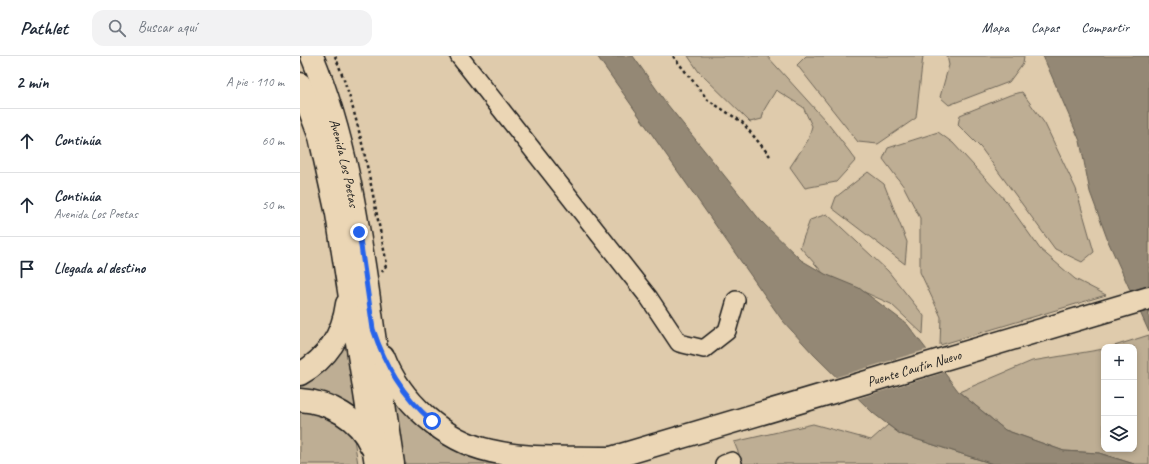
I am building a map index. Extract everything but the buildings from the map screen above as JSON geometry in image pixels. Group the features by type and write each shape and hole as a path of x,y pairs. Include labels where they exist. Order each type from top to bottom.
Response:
{"main road":[{"name":"Avenida Los Poetas","path":"312,56 321,79 340,141 359,232 393,464"},
{"path":"320,56 321,79"},
{"path":"300,61 321,79"},
{"name":"Avenida Los Poetas","path":"300,84 320,137 338,221 375,459"},
{"path":"300,374 324,357 338,338 346,314 348,289"},
{"name":"Puente Cautín Nuevo","path":"591,464 607,461 679,438 1149,298"},
{"path":"373,329 392,375 408,398 432,421 466,443 492,451 509,454 607,461"},
{"path":"300,400 321,403 345,415 367,436 375,459"}],"street":[{"path":"458,56 649,298 679,343 704,349 727,331 736,300"}],"path":[{"path":"673,56 708,100 742,122 770,156"}],"shaded area":[{"path":"597,56 633,56 667,104 760,220 801,260 825,274 859,288 907,324 959,392 1005,430 1064,451 1099,453 1134,464 993,464 900,434 873,413 814,355 782,320"},
{"path":"688,56 767,56 825,120 856,160 836,182 805,188 790,167 808,140 812,126 803,107 776,90 764,110 762,119 750,122 699,72"},
{"path":"806,56 923,56 916,118 878,144 858,142 797,65"},
{"path":"947,56 1024,56 1023,63 1009,82 949,105 940,97 949,65"},
{"path":"1043,56 1149,56 1149,332 1108,241 1090,192 1080,141"},
{"path":"1022,92 1045,124 1076,189 1094,252 1082,262 1055,249 981,148 958,125 960,115 1010,95"},
{"path":"938,132 953,143 1006,201 1040,249 1075,279 1106,295 940,345 941,317 920,272 920,218 904,187 883,159 888,148"},
{"path":"868,172 884,184 907,242 905,264 832,208 836,197"},
{"path":"827,214 888,271 924,316 923,334 891,304 824,274 800,247 810,220"},
{"path":"346,333 356,414 330,397 315,391 300,390 300,378"},
{"path":"1149,335 1149,464 1134,464 1099,453 1064,451 1005,430 959,392 1032,361 1101,350 1101,452 1137,452 1137,344 1120,344"},
{"path":"387,379 502,464 401,464"},
{"path":"300,408 309,408 355,431 354,439 358,464 300,464"},
{"path":"813,424 871,440 888,425 900,434 993,464 743,464 734,442"}],"pier":[{"path":"929,349 946,372 856,399 833,378"}],"route":[{"path":"359,232 373,329 384,359 392,375 408,398 432,421"}]}
